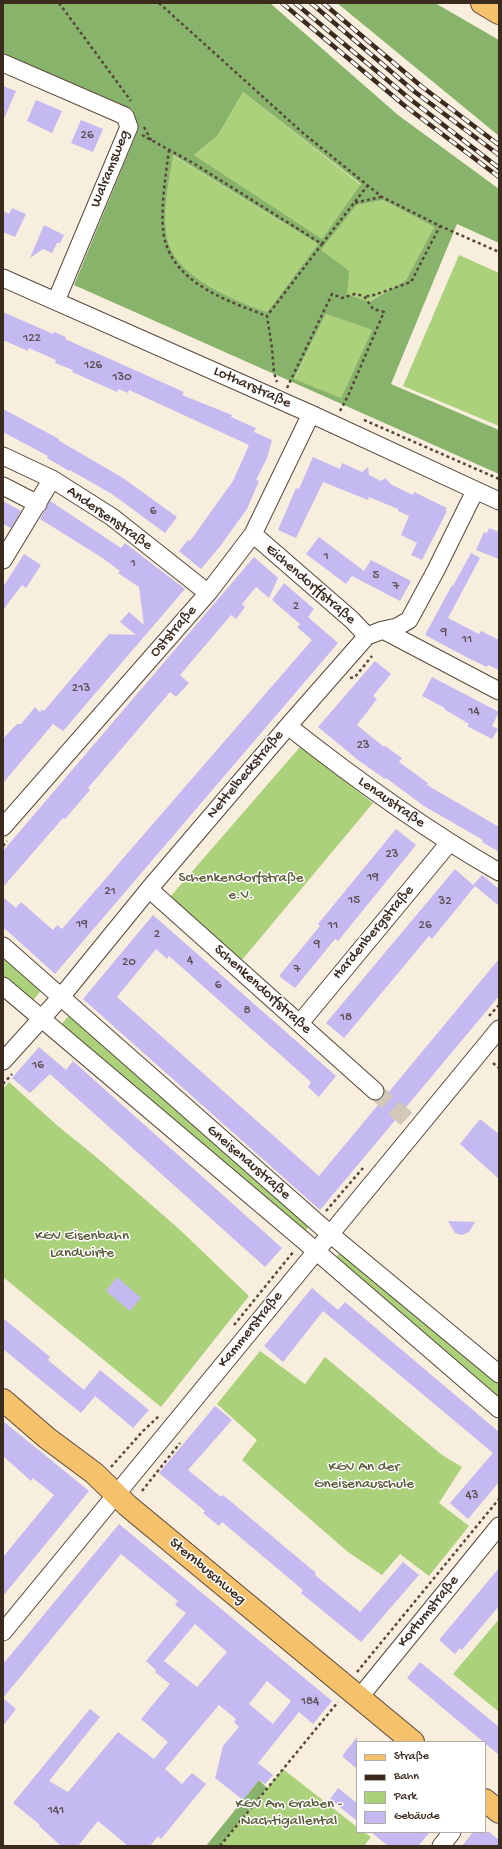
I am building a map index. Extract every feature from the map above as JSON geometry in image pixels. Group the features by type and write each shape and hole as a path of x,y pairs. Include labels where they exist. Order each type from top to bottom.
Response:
{"main road":[{"path":"482,3 499,13"},
{"name":"Sternbuschweg","path":"3,1400 48,1438 94,1473 128,1506 350,1698 412,1741"},
{"path":"486,1801 499,1812"}],"street":[{"name":"Walramsweg","path":"3,63 126,116 136,125 56,301"},
{"name":"Lotharstraße","path":"3,278 284,394 310,414 499,501"},
{"name":"Oststraße","path":"3,827 208,593 253,534 310,414"},
{"name":"Andersenstraße","path":"3,456 52,479 112,517 208,593"},
{"path":"3,560 52,479"},
{"path":"3,486 38,504"},
{"name":"Nettelbeckstraße","path":"8,1067 40,1019 61,997 149,889 367,636 397,626 409,620 436,570 475,491"},
{"name":"Eichendorffstraße","path":"253,534 352,620 367,636"},
{"path":"383,630 499,691"},
{"name":"Lenaustraße","path":"288,726 372,790 449,843 499,872"},
{"name":"Hardenbergstraße","path":"300,1023 449,843"},
{"name":"Schenkendorfstraße","path":"149,889 375,1091"},
{"name":"Gneisenaustraße","path":"3,946 330,1234 499,1374"},
{"name":"Gneisenaustraße","path":"3,986 40,1019 316,1251 499,1409"},
{"name":"Kammerstraße","path":"3,1632 499,1029"},
{"name":"Kortumstraße","path":"350,1698 499,1526"},
{"path":"441,1846 451,1833"}],"path":[{"path":"59,3 131,102"},
{"path":"159,3 303,133 382,197 440,226 499,252"},
{"path":"136,125 152,142 193,163 322,244"},
{"path":"136,125 152,142"},
{"path":"169,150 164,220 165,243 171,256 179,268 202,286 235,303 267,316"},
{"path":"284,394 274,373 267,316 368,185"},
{"path":"354,203 382,197"},
{"path":"284,394 332,294 342,298 355,294 371,296 411,282 440,226"},
{"path":"333,425 348,396 384,312 372,309 364,296"},
{"path":"284,394 294,389"},
{"path":"334,407 348,413"},
{"path":"362,419 499,479"},
{"path":"348,678 355,677 373,654"},
{"path":"492,1063 499,1068"},
{"path":"3,1084 8,1067"},
{"path":"357,1672 499,1499"},
{"path":"220,1846 350,1698"}],"green space":[{"path":"3,3 270,3 398,115 499,189 499,243 457,224 391,384 499,430 499,474 74,285 138,130 132,109 3,53","holes":["243,92 361,184 322,239 194,155 218,135","173,155 318,244 267,312 240,302 210,287 196,278 184,267 175,256 169,244 166,223 166,200","383,200 434,227 406,280 369,302 347,294 349,271 321,250 357,205","326,314 372,330 341,398 294,379"]},
{"path":"337,3 435,3 499,40 499,136"},
{"path":"243,92 361,185 322,240 194,155 218,135"},
{"path":"172,155 318,244 267,312 240,302 210,287 196,278 175,256 169,244 166,223 166,200"},
{"path":"383,200 434,227 406,280 368,302 347,294 321,250 357,205"},
{"path":"459,255 499,273 499,426 403,386"},
{"path":"326,314 372,330 341,398 294,380"},
{"name":"Schenkendorfstraße e.V.","path":"300,747 373,803 242,960 170,897"},
{"path":"3,953 43,988 31,1003 3,979"},
{"path":"71,1013 310,1225 303,1234 59,1027"},
{"name":"KGV Eisenbahn Landwirte","path":"9,1082 59,1127 178,1228 249,1296 161,1407 3,1277 3,1089"},
{"path":"341,1251 499,1382 499,1401 334,1260"},
{"name":"KGV An der Gneisenauschule","path":"260,1351 305,1384 325,1357 442,1455 462,1467 439,1503 469,1526 429,1576 400,1554 382,1575 348,1552 242,1460 257,1440 217,1404"},
{"path":"499,1619 499,1712 453,1674"},
{"name":"KGV Am Graben - Nachtigallental","path":"283,1769 356,1826 356,1833 365,1833 371,1837 364,1846 220,1846"},
{"path":"259,1780 267,1788 220,1846 206,1846"}],"building":[{"path":"3,86 16,91 3,121"},
{"path":"36,100 62,111 52,133 27,121"},
{"path":"81,120 103,129 93,152 71,143"},
{"path":"12,208 26,214 15,237 3,232 3,211 9,214"},
{"path":"44,225 64,235 60,243 57,243 52,253 43,249 30,258"},
{"path":"3,312 53,334 54,332 66,337 65,339 184,392 182,395 232,415 231,417 256,428 254,432 272,440 267,458 256,480 259,481 247,509 221,545 201,569 179,551 188,540 190,541 233,481 249,445 129,390 128,393 119,389 117,392 72,372 73,370 55,363 56,360 29,348 28,351 3,340"},
{"path":"3,409 59,439 58,440 123,478 177,517 165,533 112,494 47,458 48,456 3,432"},
{"path":"313,457 340,469 342,463 362,472 368,467 369,475 381,481 385,478 392,485 413,495 414,492 447,508 445,510 447,511 422,560 411,555 417,543 401,535 409,516 398,511 398,509 369,497 368,500 323,482 296,538 278,530 296,488 299,489"},
{"path":"3,501 21,511 11,528 3,524"},
{"path":"50,501 121,548 125,543 185,589 63,731 53,724 3,783 3,739 11,730 17,724 21,724 35,707 40,712 42,709 44,711 109,634 136,635 120,622 129,612 144,625 139,587 118,573 120,571 101,557 40,519"},
{"path":"489,528 499,532 499,559 476,550 484,532 487,533"},
{"path":"319,537 364,571 371,560 411,581 400,601 352,576 346,584 306,554"},
{"path":"471,553 480,558 448,618 479,634 481,631 499,640 499,670 488,665 487,667 425,635 452,585 453,586"},
{"path":"24,554 41,565 26,588 22,585 3,610 3,587"},
{"path":"254,557 278,578 269,598 256,587 242,604 245,607 236,619 231,615 180,675 189,683 176,697 170,692 88,788 90,790 65,819 63,818 3,887 3,851"},
{"path":"284,583 314,609 308,617 338,643 55,974 3,927 3,897 16,908 21,902 53,930 57,925 62,929 312,640 297,627 300,624 272,600"},
{"path":"375,661 391,674 373,696 377,699 357,725 384,747 385,746 402,758 399,762 428,783 427,785 499,827 499,852 482,842 483,840 424,806 386,778 385,779 358,760 318,727"},
{"path":"432,677 499,712 492,726 498,729 492,739 467,726 469,724 444,709 445,708 422,696"},
{"path":"396,829 416,845 338,941 335,939 295,988 279,976 320,926 318,924"},
{"path":"455,869 473,885 482,875 499,889 499,906 475,886 432,939 429,936 344,1038 326,1023"},
{"path":"153,915 336,1076 319,1097 308,1087 311,1082 169,956 167,959 156,949 117,997 319,1176 499,959 499,996 320,1210 83,999"},
{"path":"39,1047 66,1070 73,1061 282,1248 265,1267 50,1074 30,1093 12,1078"},
{"path":"480,1119 499,1134 499,1179 460,1144"},
{"path":"448,1221 475,1222 469,1232 462,1235 455,1233"},
{"path":"117,1277 141,1298 130,1311 106,1291"},
{"path":"312,1288 338,1310 345,1302 499,1432 499,1482 468,1519 450,1503 493,1453 323,1311 283,1362 264,1346"},
{"path":"3,1318 50,1357 48,1360 84,1390 100,1370 149,1410 133,1428 95,1396 81,1413 3,1349"},
{"path":"215,1406 232,1420 188,1470 221,1497 223,1495 360,1612 403,1562 419,1575 361,1642 301,1593 303,1590 222,1522 219,1526 203,1513 205,1511 159,1473"},
{"path":"3,1421 89,1491 3,1596 3,1557 54,1495 33,1478 31,1481 3,1456"},
{"path":"119,1524 332,1701 313,1724 299,1712 258,1763 273,1775 265,1784 259,1780 243,1800 215,1778 223,1746 239,1727 234,1722 236,1719 219,1705 165,1769 182,1784 192,1773 206,1784 161,1839 158,1836 150,1846 128,1846 98,1821 78,1846 61,1846 39,1826 40,1825 13,1803 90,1709 100,1717 49,1781 68,1792 118,1732 154,1759 168,1742 141,1719 170,1684 155,1672 156,1670 146,1661 186,1613 175,1605 178,1601 121,1554 3,1698 3,1664","holes":["195,1624 227,1652 197,1687 164,1661","267,1681 291,1701 273,1724 249,1704"]},
{"path":"499,1568 499,1606 462,1650 460,1648 455,1654 439,1640"},
{"path":"420,1662 499,1727 499,1755 486,1744 486,1741 482,1741 407,1678"},
{"path":"3,1698 16,1709 3,1726"},
{"path":"357,1737 356,1768 342,1756"},
{"path":"338,1788 356,1802 356,1820 330,1799"},
{"path":"489,1832 499,1840 499,1846 462,1846 472,1833"},
{"path":"372,1833 429,1833 418,1846 388,1846"}],"tunnel":[{"path":"375,1091 417,1128"}],"railway":[{"path":"282,3 405,106 499,177"},
{"path":"295,3 410,99 499,168"},
{"path":"311,3 415,92 499,155"},
{"path":"323,3 421,86 499,145"}]}
